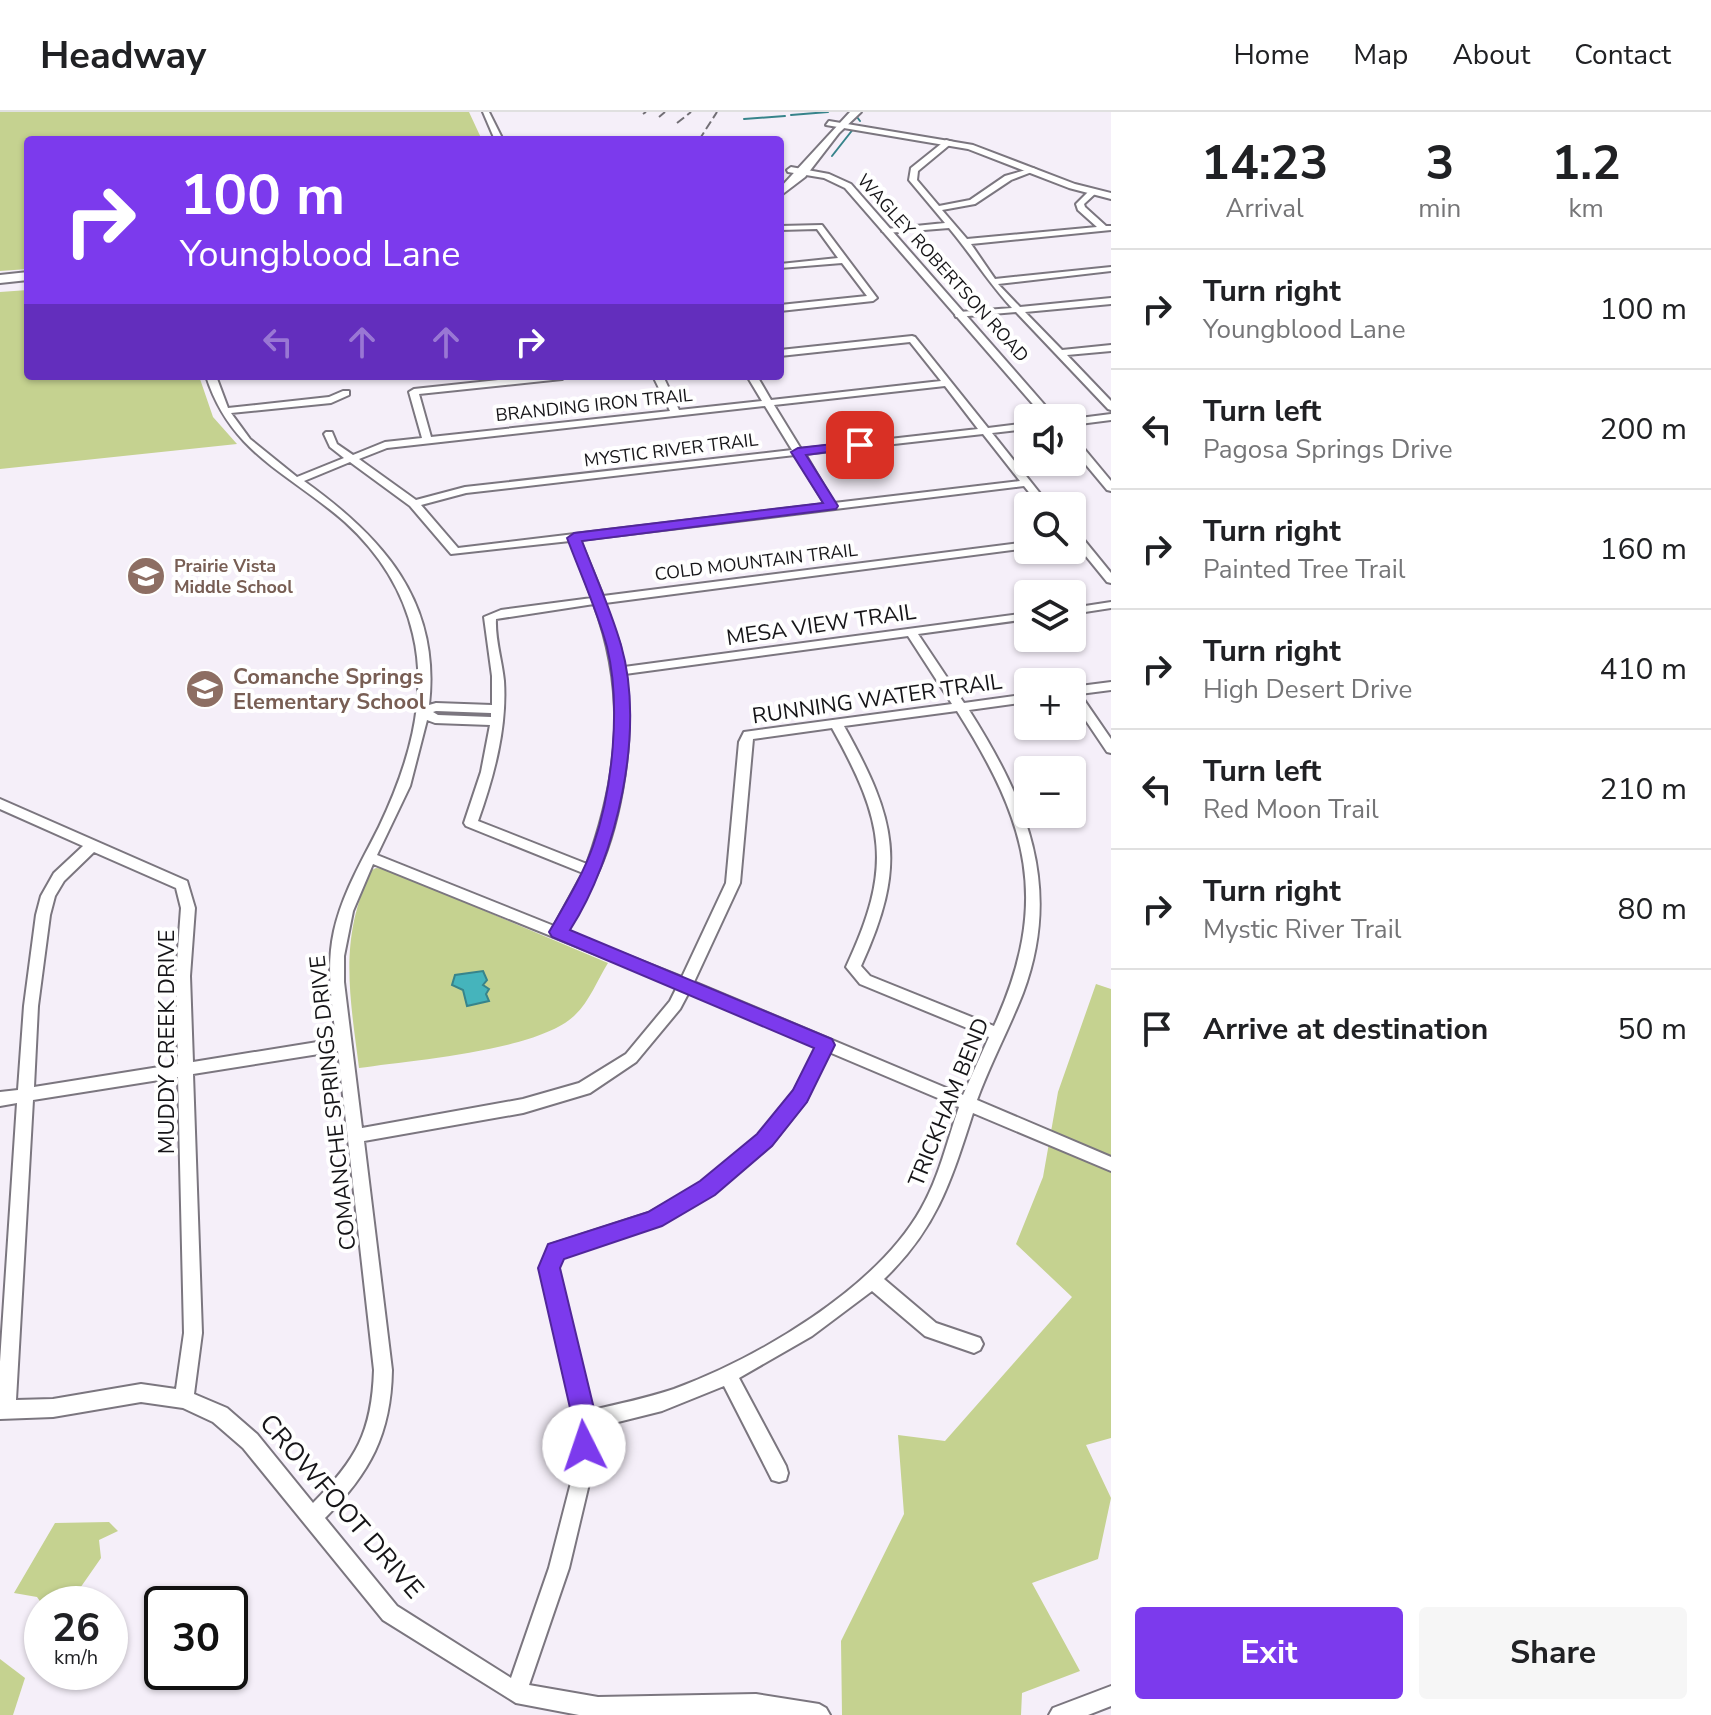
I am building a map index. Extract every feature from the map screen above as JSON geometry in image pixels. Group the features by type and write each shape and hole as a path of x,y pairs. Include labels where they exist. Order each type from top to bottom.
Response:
{"main road":[{"path":"784,176 837,120 856,112"},
{"path":"784,190 804,173 837,120"},
{"path":"0,279 24,276"},
{"path":"0,285 24,283"}],"street":[{"path":"486,112 497,136"},
{"path":"837,120 952,140 1111,193"},
{"path":"952,140 912,175 966,242 992,282 1111,407"},
{"path":"937,209 972,202 1008,178 1038,169"},
{"name":"WAGLEY ROBERTSON ROAD","path":"791,170 843,183 1038,404"},
{"path":"1096,190 1080,204 1081,208 1107,228"},
{"path":"886,231 951,225"},
{"path":"784,228 819,227 873,298 784,308"},
{"path":"966,242 1107,228"},
{"path":"784,266 844,260"},
{"path":"992,282 1111,269"},
{"path":"959,315 1111,301"},
{"path":"784,353 912,339 1033,492"},
{"path":"1060,353 1111,348"},
{"name":"COMANCHE SPRINGS DRIVE","path":"213,380 225,411 237,429 259,452 357,527 396,575 421,641 425,680 422,711 403,788 348,900 338,941 337,982 383,1370 382,1403 374,1437 359,1468 313,1517"},
{"path":"427,440 414,392 525,380"},
{"path":"660,380 676,413"},
{"path":"755,380 831,506"},
{"name":"BRANDING IRON TRAIL","path":"298,480 385,445 947,383"},
{"path":"225,411 331,400 346,393"},
{"path":"1086,420 1111,417"},
{"name":"MYSTIC RIVER TRAIL","path":"414,504 465,490 1014,427"},
{"path":"329,434 333,445 414,504 455,552 1026,483"},
{"path":"1086,458 1111,488"},
{"path":"558,932 576,906 602,845 616,775 622,718 614,646 574,538"},
{"name":"COLD MOUNTAIN TRAIL","path":"497,715 497,662 490,617 501,613 1014,547"},
{"path":"1086,551 1111,580"},
{"path":"1086,609 1111,605"},
{"name":"MESA VIEW TRAIL","path":"619,671 1014,618"},
{"name":"TRICKHAM BEND","path":"585,1421 672,1398 728,1375 802,1333 872,1280 916,1232 949,1167 966,1104 1019,990 1030,956 1033,889 1019,817 1005,782 911,632"},
{"path":"1086,689 1111,686"},
{"name":"RUNNING WATER TRAIL","path":"356,1136 523,1106 584,1088 631,1058 675,1005 733,883 748,735 1014,700"},
{"path":"422,711 435,719 497,715 483,789 471,823 592,871"},
{"path":"1086,712 1111,749"},
{"path":"836,724 860,764 878,807 885,842 883,896 873,929 853,967 865,980 997,1034"},
{"name":"MUDDY CREEK DRIVE","path":"0,804 182,885 186,891 188,908 183,976 193,1333 184,1399"},
{"path":"3,1410 32,997 45,904 59,877 92,846"},
{"path":"368,857 558,932 1111,1164"},
{"path":"0,1099 344,1044"},
{"path":"516,1693 559,1568 583,1471 585,1421 549,1268 556,1251 654,1219 708,1188 765,1140 800,1096 825,1045"},
{"path":"872,1280 931,1330 974,1344"},
{"path":"728,1375 779,1473"},
{"name":"CROWFOOT DRIVE","path":"3,1410 53,1408 122,1394 162,1394 184,1399 220,1415 236,1426 390,1613 516,1693 598,1708 756,1705 819,1715"},
{"path":"1060,1715 1106,1704"}],"green space":[{"path":"0,112 469,112 480,136 24,136 24,269 0,271"},
{"path":"24,290 24,380 200,380 213,417 237,444 0,469 0,292"},
{"path":"386,869 608,963 580,1010 558,1027 533,1037 473,1052 359,1068 350,992 351,944 361,895 372,870"},
{"path":"1096,984 1111,989 1111,1438 1086,1445 1111,1498 1098,1559 1032,1583 1080,1671 1022,1693 1021,1715 842,1715 841,1641 904,1514 898,1435 945,1441 1072,1297 1016,1244 1043,1177 1058,1092"},
{"path":"109,1522 118,1531 99,1540 101,1558 82,1586 24,1586 24,1595 14,1593 55,1523"},
{"path":"0,1659 24,1677 24,1681 13,1715 0,1715"}],"water":[{"path":"483,971 487,980 483,985 489,989 486,994 489,1001 467,1006 463,990 452,985 455,975"}],"waterway":[{"path":"791,115 828,112"},
{"path":"744,119 785,116"},
{"path":"857,117 860,121"},
{"path":"832,156 854,128"}],"railway":[{"path":"659,117 665,112"},
{"path":"677,123 691,112"},
{"path":"702,136 717,112"}],"place":[{"name":"Prairie Vista Middle School","path":"146,576"},
{"name":"Comanche Springs Elementary School","path":"205,689"}],"route":[{"path":"584,1446 585,1421 549,1268 556,1251 654,1219 708,1188 765,1140 800,1096 825,1045 558,932 576,906 602,845 615,786 622,718 622,689 614,646 574,538 831,506 798,452 860,445"}]}
